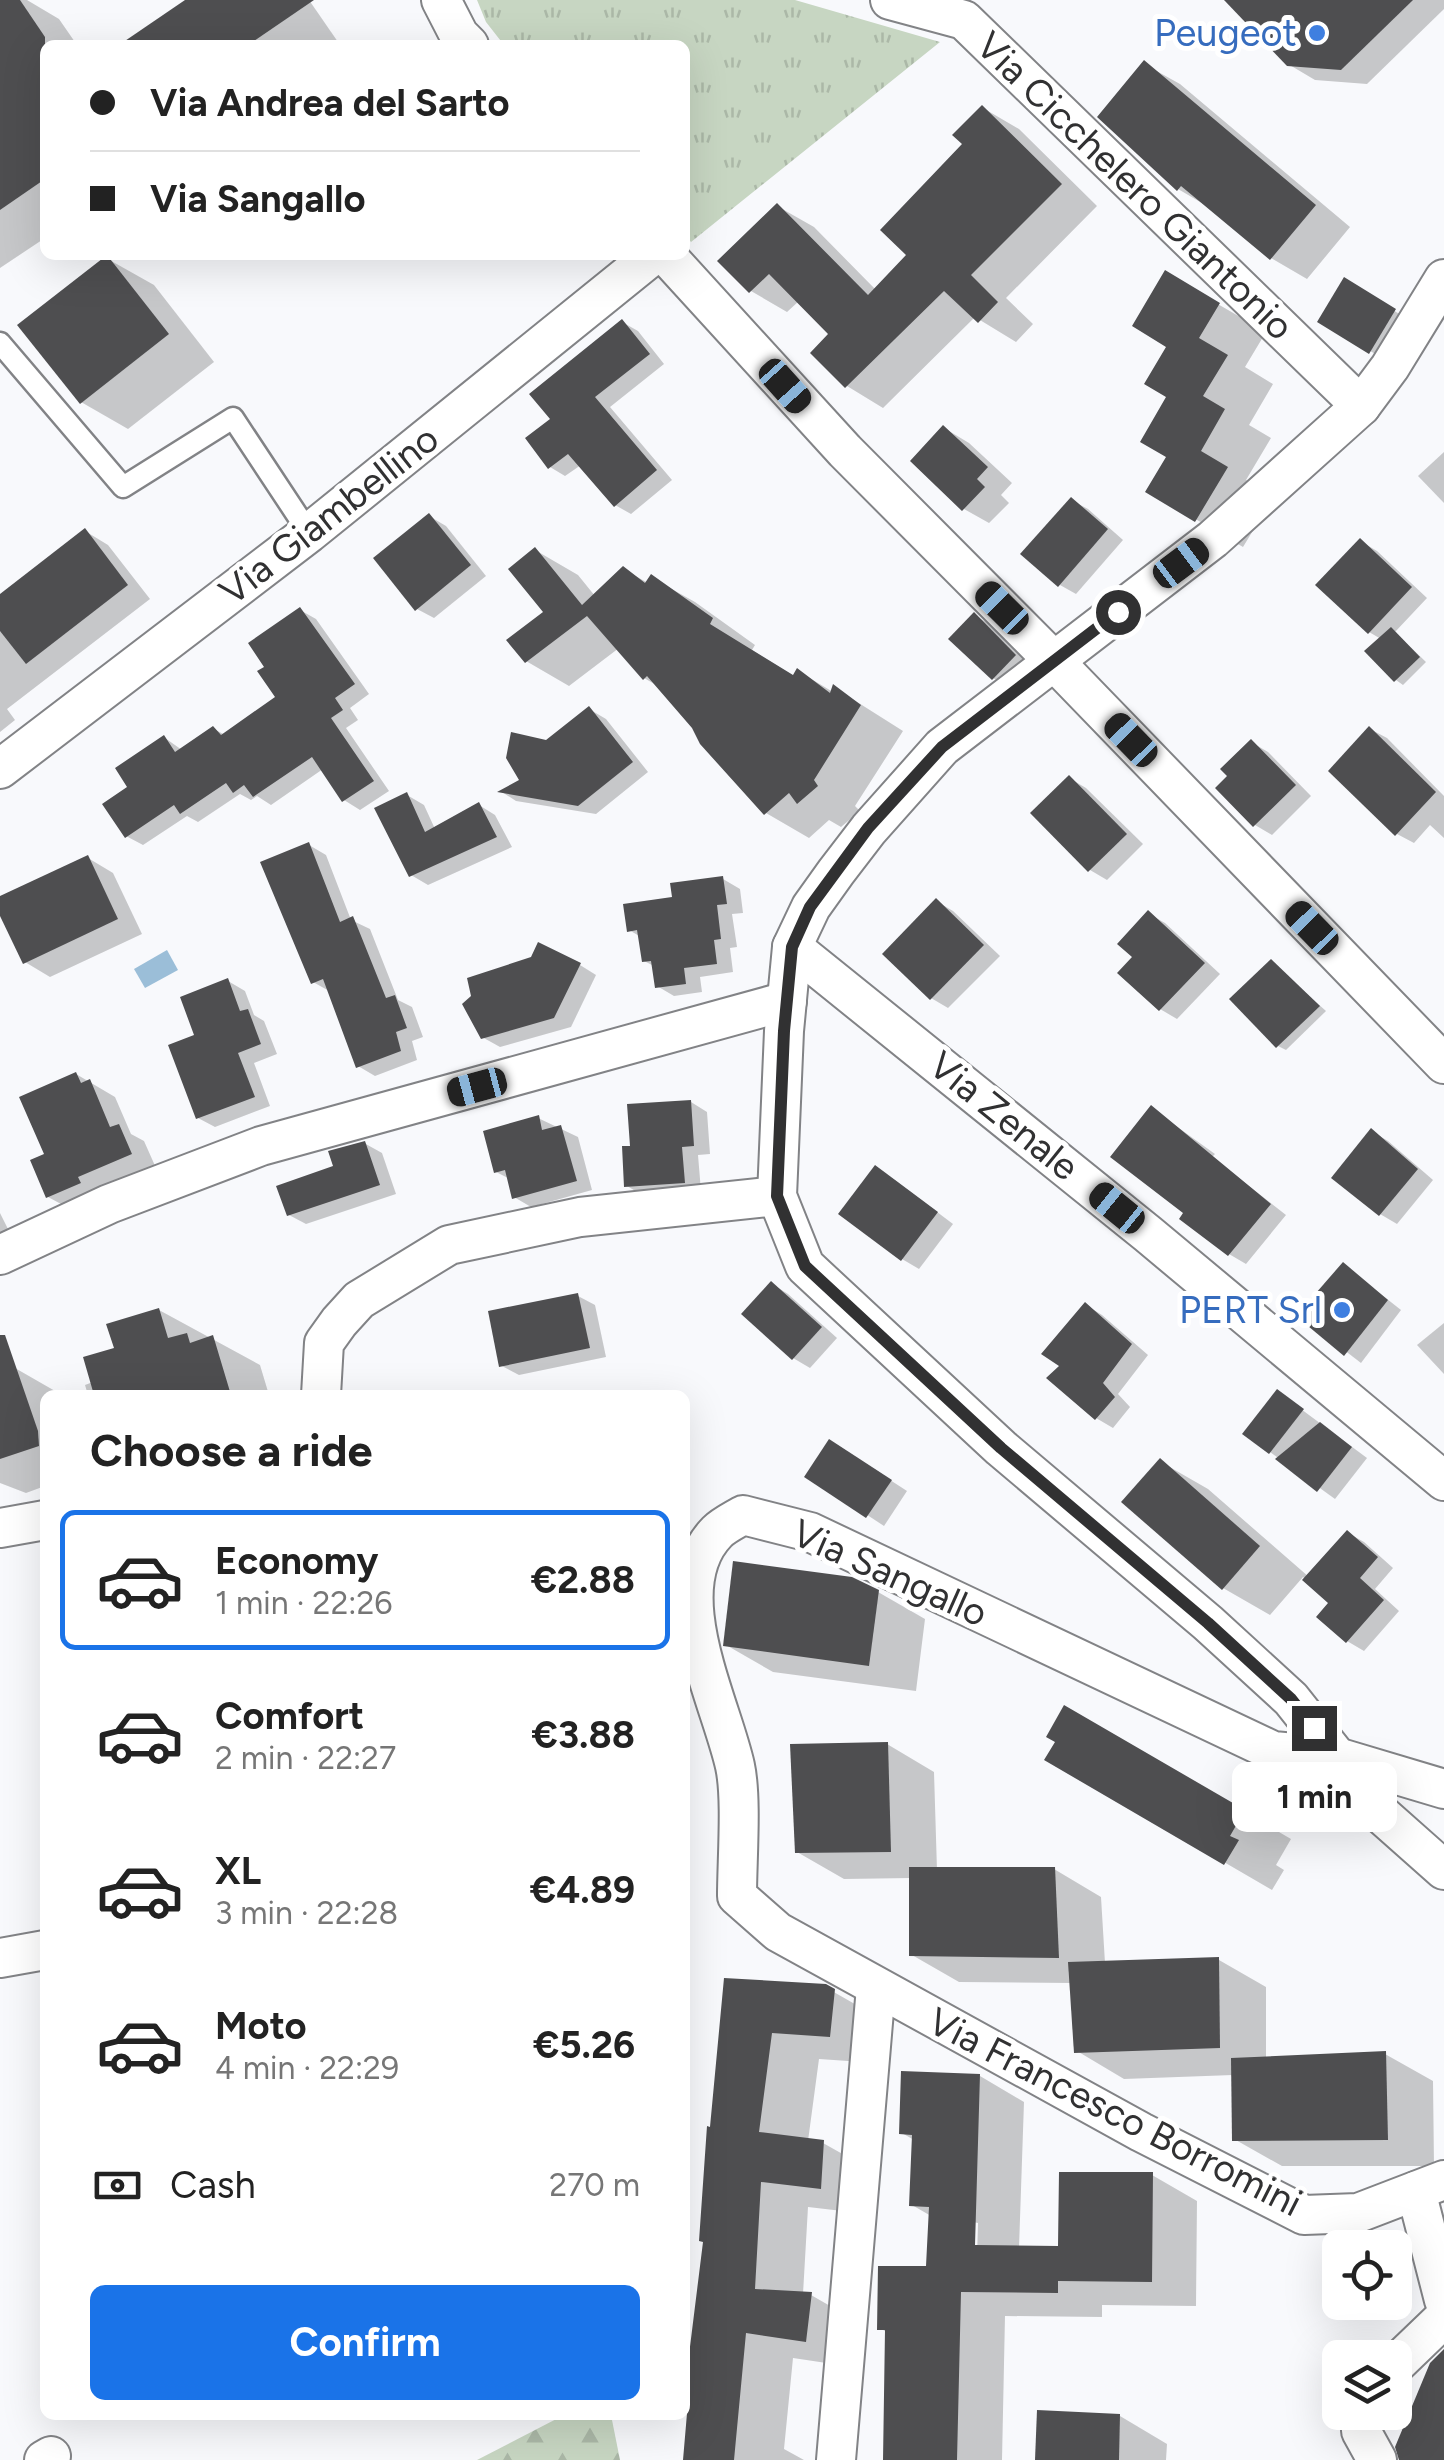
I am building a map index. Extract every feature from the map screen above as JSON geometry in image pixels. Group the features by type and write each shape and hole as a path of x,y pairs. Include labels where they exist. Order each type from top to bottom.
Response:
{"street":[{"path":"440,0 464,40"},
{"name":"Via Cicchelero Giantonio","path":"890,0 964,20 1362,406"},
{"name":"Via Giambellino","path":"0,769 309,534 647,260"},
{"path":"671,260 844,452 1054,660 1444,1064"},
{"path":"1444,279 1434,326 1362,406 1212,539 942,747 868,828 810,907 792,947 777,1196 805,1266 1001,1448 1277,1686 1337,1758 1364,1798 1444,1870"},
{"name":"Via Zenale","path":"792,947 1117,1208 1444,1481"},
{"path":"0,1254 109,1204 261,1146 786,1001"},
{"path":"322,1390 324,1343 338,1322 359,1300 450,1245 580,1217 777,1196"},
{"name":"Via Sangallo","path":"876,1987 778,1932 738,1896 736,1768 706,1675 694,1612 700,1560 718,1532 743,1515 810,1532 1274,1750 1337,1758"},
{"path":"0,1528 40,1521"},
{"path":"1337,1758 1444,1788"},
{"path":"0,1958 40,1951"},
{"path":"836,2460 876,1987"},
{"name":"Via Francesco Borromini","path":"876,1987 1304,2216 1358,2212 1430,2186 1444,2300"},
{"path":"1412,2349 1444,2318"},
{"path":"1361,2430 1376,2460"}],"lane":[{"path":"0,343 122,487 232,418 309,534"}],"green space":[{"path":"477,0 795,0 940,42 691,242 690,40 500,40 486,22"},
{"path":"554,2420 612,2420 620,2460 477,2460"}],"water":[{"path":"167,950 178,970 145,988 134,969"}],"building":[{"path":"0,0 20,0 45,37 40,40 40,182 0,210"},
{"path":"185,0 314,0 255,40 126,40"},
{"name":"Peugeot","path":"1224,0 1413,0 1341,70 1287,66"},
{"path":"1144,60 1316,205 1270,260 1181,186 1177,191 1097,117"},
{"path":"982,105 1062,184 971,275 998,302 978,323 944,291 845,388 810,353 828,334 769,274 749,293 717,261 777,203 868,295 906,255 880,230 962,144 952,135"},
{"path":"101,260 111,260 169,334 80,404 17,325"},
{"path":"1165,270 1220,303 1199,338 1228,355 1203,396 1225,409 1201,451 1228,467 1195,522 1145,492 1166,457 1140,442 1166,397 1144,384 1166,347 1132,326"},
{"path":"1344,277 1396,309 1369,354 1317,322"},
{"path":"622,319 650,354 595,397 657,470 614,507 568,454 548,469 525,438 550,419 529,394"},
{"path":"943,425 988,467 977,479 985,487 962,511 910,461"},
{"path":"1071,497 1108,529 1058,587 1020,554"},
{"path":"429,513 471,565 415,611 373,558"},
{"path":"85,528 128,585 26,664 0,631 0,594"},
{"path":"1360,538 1412,587 1368,634 1315,585"},
{"path":"535,547 582,605 623,566 645,583 651,574 713,618 710,624 793,675 797,668 830,693 833,684 861,705 814,780 818,786 797,804 789,793 764,815 700,744 692,728 647,676 643,680 587,616 525,663 506,640 543,612 508,569"},
{"path":"300,607 355,684 335,698 343,710 331,718 374,781 342,802 312,757 253,797 244,785 233,793 226,783 180,814 174,805 125,838 102,804 127,787 115,768 164,735 175,752 213,726 221,735 275,697 257,671 264,667 248,643"},
{"path":"974,612 1016,655 992,680 948,639"},
{"path":"1391,627 1420,657 1394,682 1364,651"},
{"path":"589,706 633,762 578,806 497,792 519,780 506,758 511,732 546,740"},
{"path":"1369,726 1436,792 1395,836 1328,771"},
{"path":"1251,739 1296,785 1253,827 1215,788 1227,776 1220,769"},
{"path":"1069,775 1127,834 1088,872 1030,813"},
{"path":"407,792 425,832 479,802 497,837 409,877 374,808"},
{"path":"309,842 340,922 353,916 386,998 395,995 407,1028 396,1032 401,1051 356,1068 323,979 311,984 260,862"},
{"path":"88,855 118,919 23,964 0,916 0,896"},
{"path":"723,876 727,904 717,905 721,939 714,940 717,964 684,968 686,984 655,988 651,961 642,962 637,930 627,932 623,904 672,897 670,883"},
{"path":"936,898 984,945 930,1000 882,954"},
{"path":"1148,910 1205,963 1159,1011 1117,973 1132,957 1117,944"},
{"path":"538,942 581,963 554,1018 481,1039 462,1004 471,996 467,978 531,957"},
{"path":"1271,959 1320,1006 1276,1048 1229,999"},
{"path":"228,978 240,1011 248,1009 261,1044 238,1053 255,1097 196,1119 168,1045 194,1035 180,997"},
{"path":"76,1072 81,1083 90,1079 110,1127 119,1124 132,1154 78,1177 81,1183 46,1198 30,1160 44,1154 19,1097"},
{"path":"691,1100 694,1146 682,1147 685,1183 624,1187 622,1146 630,1146 627,1104"},
{"path":"1151,1105 1271,1204 1228,1256 1179,1219 1183,1213 1110,1157"},
{"path":"539,1115 542,1130 561,1125 577,1181 512,1199 505,1170 494,1173 483,1131"},
{"path":"1371,1128 1418,1169 1379,1216 1331,1178"},
{"path":"365,1141 380,1185 287,1216 276,1186 333,1166 328,1151"},
{"path":"875,1165 938,1212 901,1261 838,1214"},
{"path":"1343,1262 1388,1300 1344,1356 1296,1316"},
{"path":"771,1281 822,1327 792,1360 741,1314"},
{"path":"578,1293 590,1348 499,1367 488,1311"},
{"path":"1085,1302 1132,1344 1103,1383 1115,1397 1095,1420 1046,1378 1059,1366 1041,1354"},
{"path":"159,1308 168,1338 187,1333 190,1343 213,1335 230,1390 93,1390 83,1357 114,1348 106,1324"},
{"path":"0,1335 5,1335 38,1431 39,1446 0,1459"},
{"path":"1277,1389 1304,1409 1269,1454 1242,1434"},
{"path":"1320,1422 1352,1447 1317,1492 1275,1459"},
{"path":"829,1439 892,1480 866,1518 804,1477"},
{"path":"1160,1458 1260,1546 1222,1590 1121,1502"},
{"path":"1347,1530 1378,1557 1360,1578 1384,1600 1346,1643 1316,1617 1328,1603 1302,1580"},
{"path":"733,1561 852,1577 879,1590 869,1666 723,1646"},
{"path":"1064,1705 1245,1810 1230,1836 1239,1840 1224,1865 1044,1760 1055,1742 1046,1737"},
{"path":"888,1742 891,1852 795,1853 790,1744"},
{"path":"909,1867 1055,1867 1059,1958 909,1956"},
{"path":"1219,1957 1220,2048 1074,2053 1068,1962"},
{"path":"724,1978 826,1984 835,1989 830,2037 772,2033 759,2132 824,2140 821,2189 761,2182 755,2289 812,2292 806,2342 746,2333 734,2460 683,2460 686,2420 690,2420 690,2347 703,2242 699,2241 707,2126 710,2127"},
{"path":"1386,2051 1388,2140 1232,2141 1231,2058"},
{"path":"901,2071 980,2074 975,2245 1058,2246 1059,2172 1153,2172 1152,2282 1058,2281 1058,2293 961,2292 957,2460 883,2460 885,2330 877,2330 878,2266 926,2266 929,2207 909,2206 912,2135 899,2134"},
{"path":"1444,2349 1444,2460 1399,2460 1395,2447 1402,2430 1412,2430 1412,2406 1430,2363"},
{"path":"1037,2410 1120,2414 1119,2460 1035,2460"}],"place":[{"name":"Peugeot","path":"1317,33"},
{"name":"PERT Srl","path":"1342,1310"}],"route":[{"path":"1118,612 942,747 868,828 810,907 792,947 777,1196 805,1266 1001,1448 1208,1623 1291,1699 1314,1728"}]}
